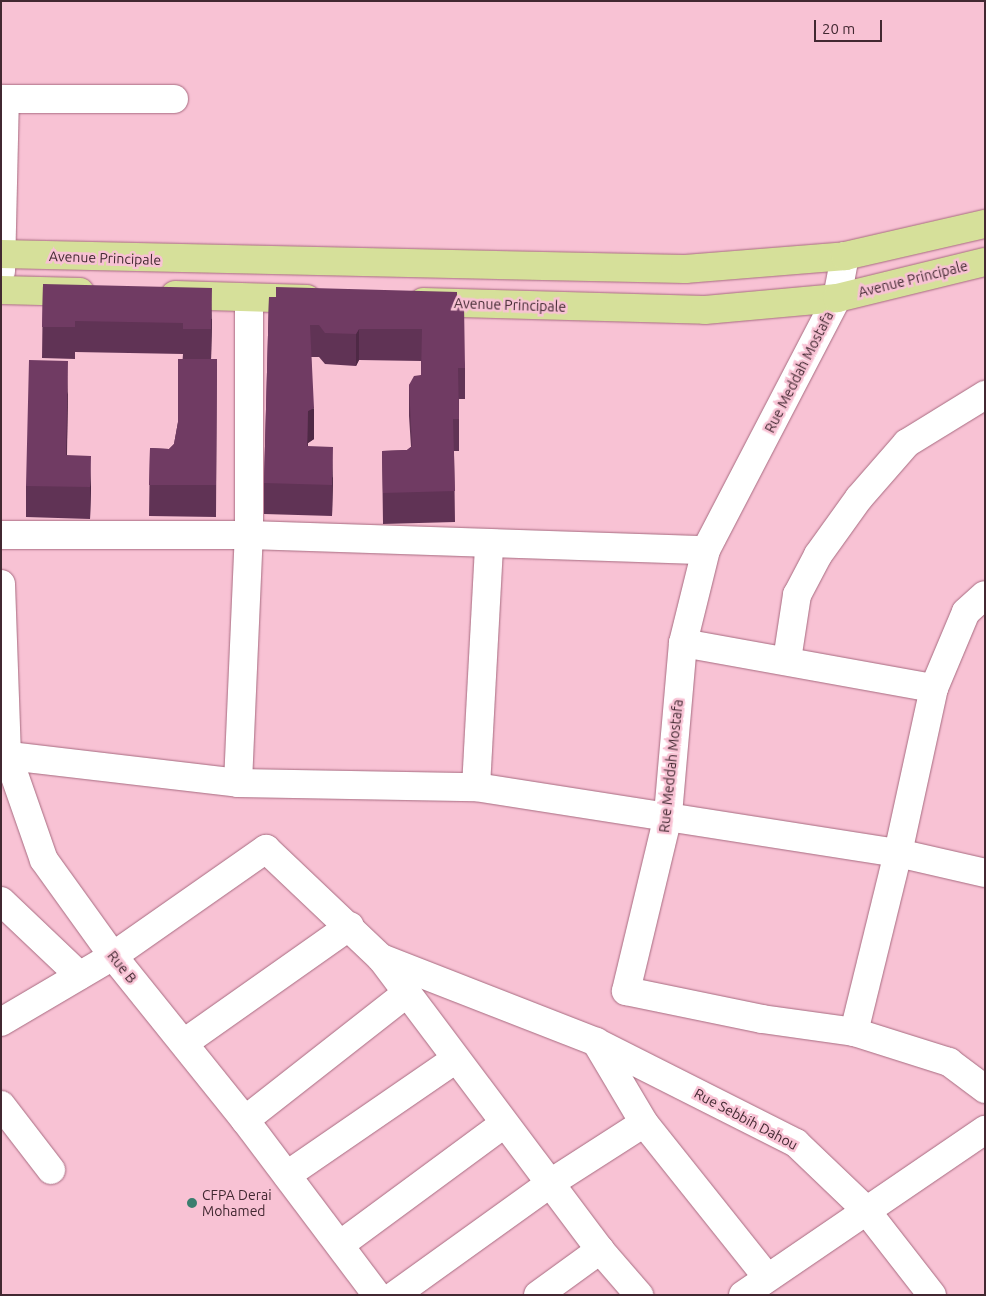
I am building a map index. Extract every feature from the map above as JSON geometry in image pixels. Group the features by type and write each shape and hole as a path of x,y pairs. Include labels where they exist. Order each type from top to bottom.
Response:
{"main road":[{"name":"Avenue Principale","path":"2,259 685,269 845,256 985,224"},
{"name":"Avenue Principale","path":"398,302 705,310 837,298 985,262"},
{"path":"1,290 106,293"},
{"path":"145,294 328,300"}],"street":[{"path":"2,259 3,99 174,100"},
{"name":"Rue Meddah Mostafa","path":"845,256 837,298 706,550 683,643 668,816 626,991 762,1019 854,1032 949,1062 985,1089"},
{"path":"238,783 249,535 249,298"},
{"path":"787,660 797,595 818,555 859,498 907,443 985,395"},
{"path":"1,535 249,535 706,550"},
{"path":"476,787 488,544"},
{"name":"Rue B","path":"1,584 4,755 44,860 112,956 245,1120 341,1244 377,1295"},
{"path":"854,1032 898,853 934,688 966,612 985,595"},
{"path":"683,643 787,660 934,688"},
{"path":"4,755 238,783 476,787 898,853 985,873"},
{"path":"1,1022 112,956 266,849 350,926 381,958 504,1124 552,1182 600,1250 639,1295"},
{"path":"1,901 80,975"},
{"path":"184,1043 350,926"},
{"name":"Rue Sebbih Dahou","path":"381,958 596,1042 796,1143 865,1209 932,1295"},
{"path":"245,1120 407,993"},
{"path":"596,1042 644,1123 766,1276"},
{"path":"287,1175 456,1059"},
{"path":"1,1105 51,1170"},
{"path":"395,1295 552,1182 644,1123"},
{"path":"341,1244 504,1124"},
{"path":"743,1295 766,1276 985,1130"},
{"path":"538,1295 600,1250"}],"building":[{"path":"43,284 212,288 211,329 183,329 183,323 75,321 75,327 42,327"},
{"path":"276,287 457,292 457,302 464,304 465,368 458,368 459,419 453,419 455,491 383,493 382,451 407,450 412,446 409,385 414,376 421,375 422,329 359,329 356,334 325,333 319,325 310,325 314,408 308,411 307,446 333,447 332,485 264,483 269,297 276,297"},
{"path":"178,359 217,359 216,485 149,485 150,448 169,449 174,444 178,422"},
{"path":"29,360 68,361 66,455 91,456 90,487 26,486"}],"place":[{"name":"CFPA Derai Mohamed","path":"192,1203"}]}
